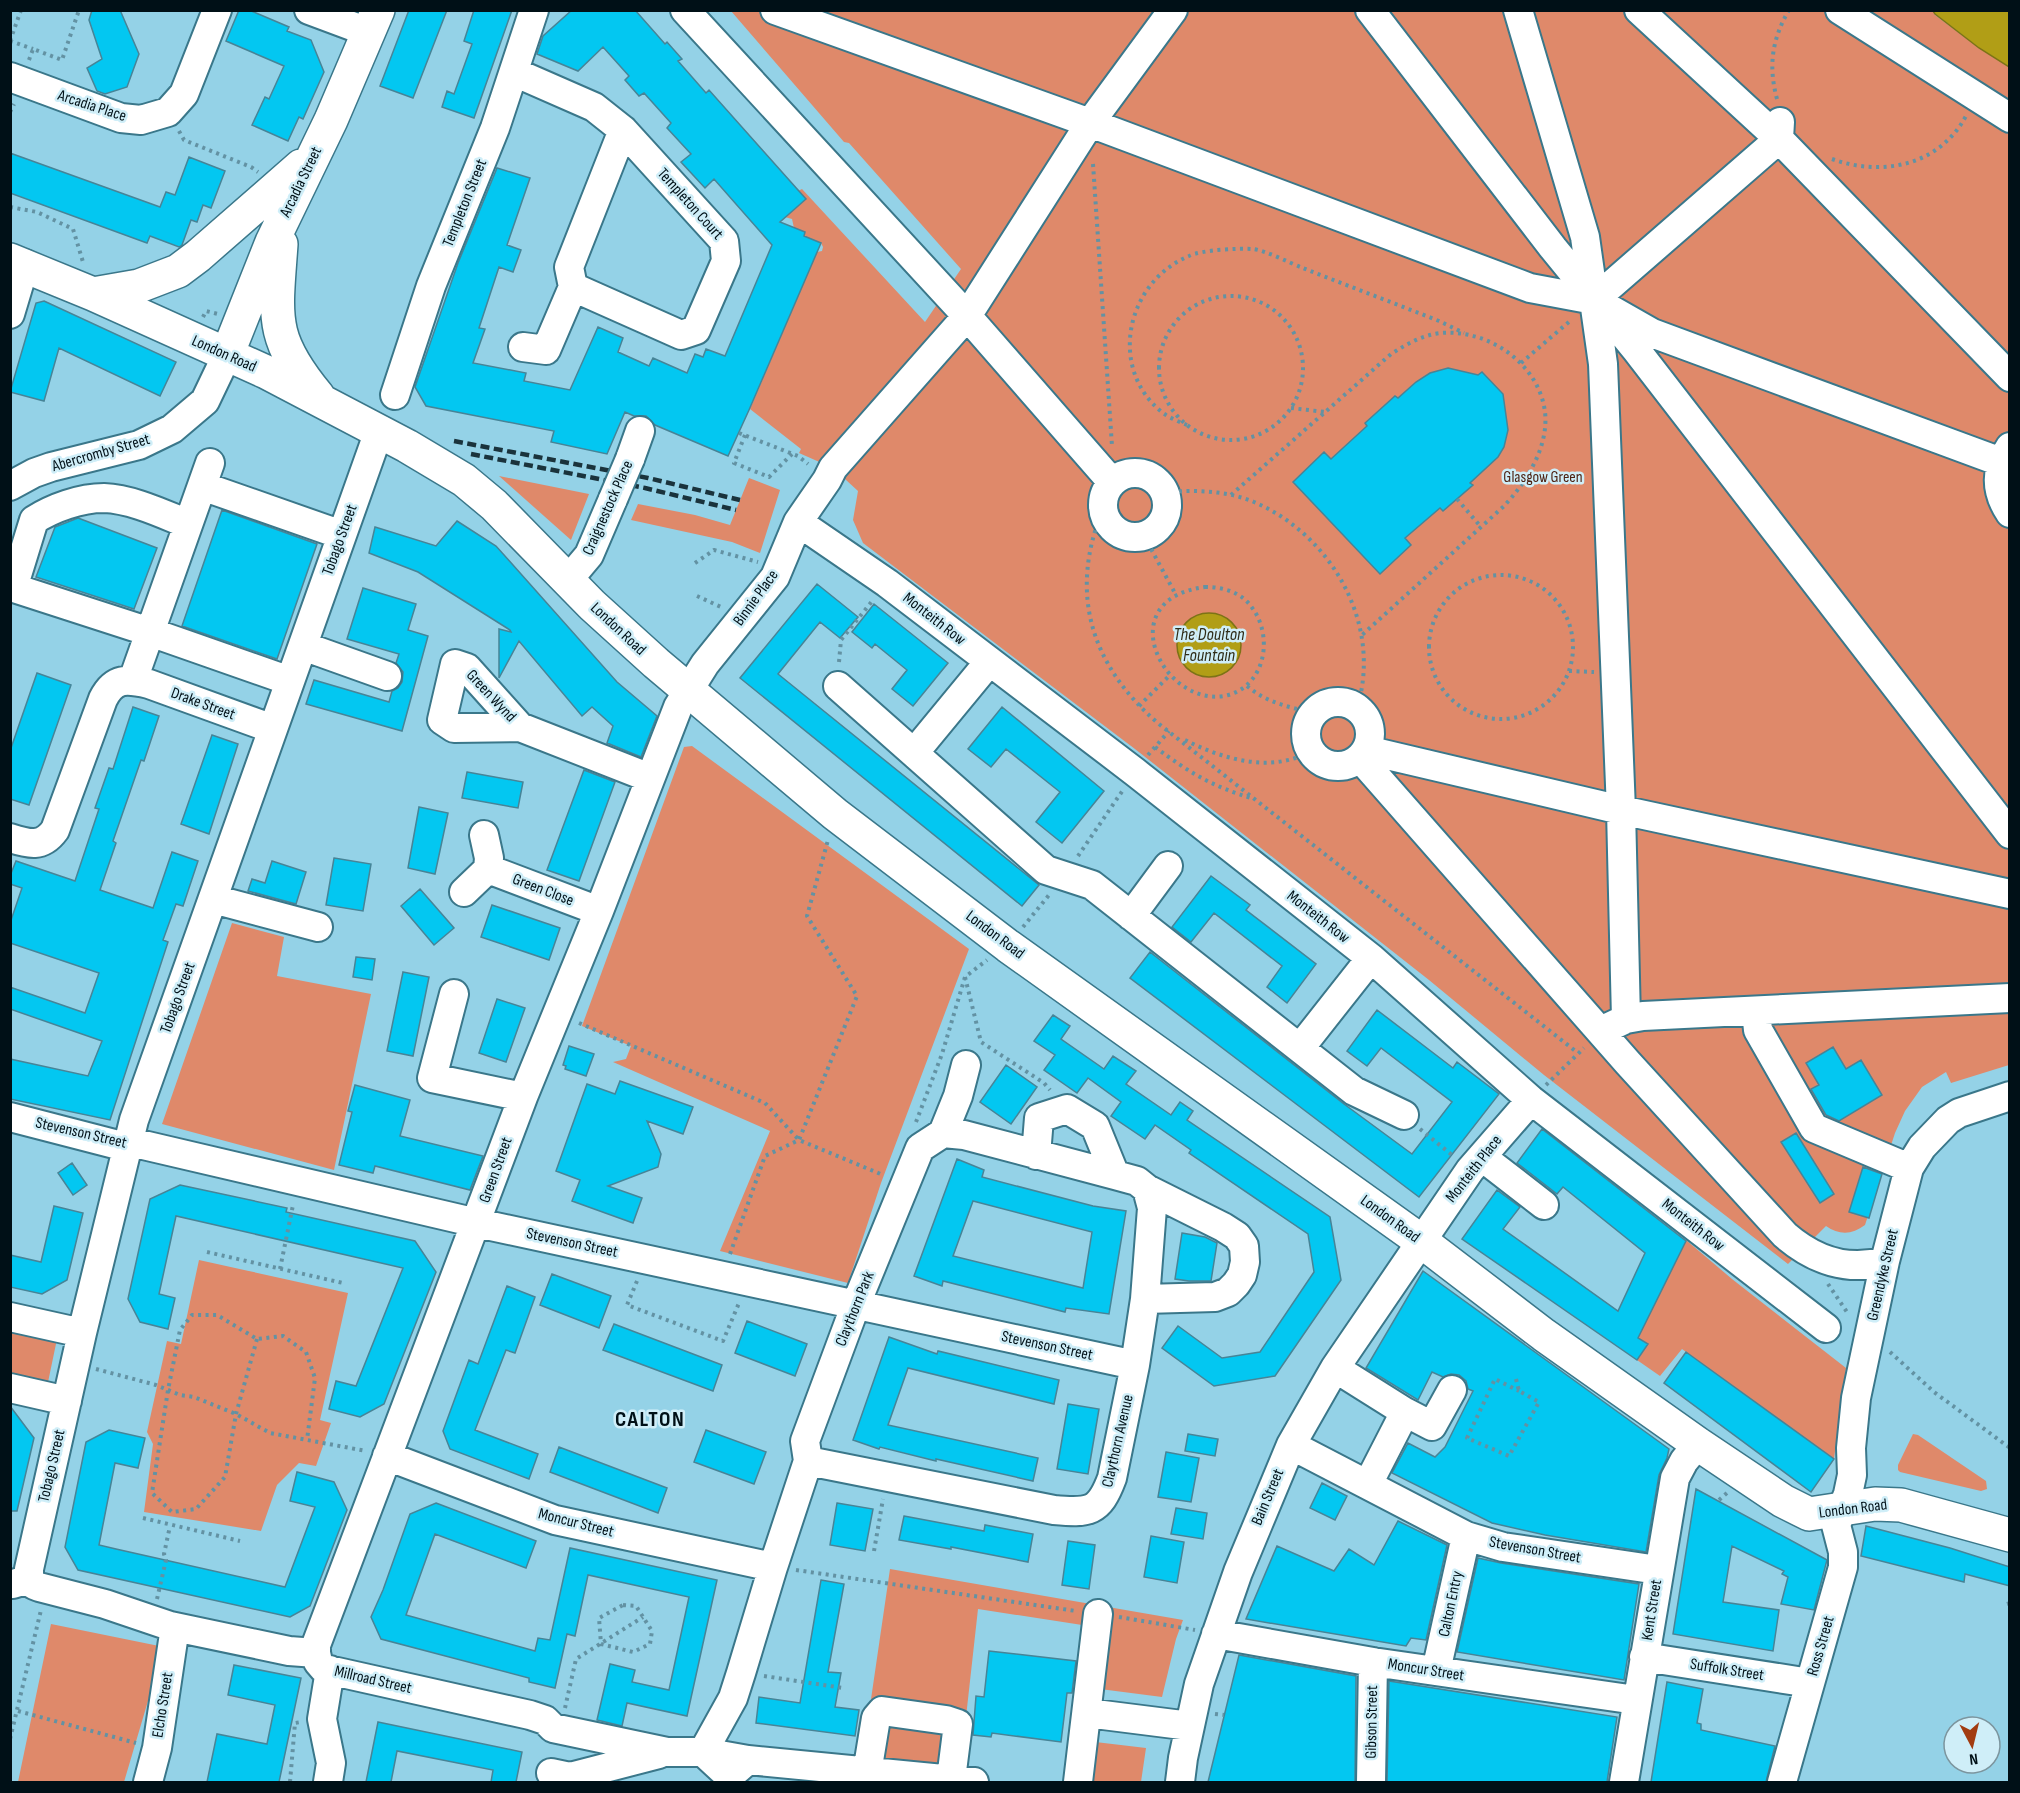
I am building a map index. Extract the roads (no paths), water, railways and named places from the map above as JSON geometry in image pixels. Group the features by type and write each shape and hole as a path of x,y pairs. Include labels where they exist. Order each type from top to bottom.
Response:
{"main road":[{"name":"Arcadia Street","path":"227,355 281,203 316,153 373,21"},
{"path":"93,294 146,284 178,271 281,203"},
{"path":"281,203 277,307 279,330 293,363 324,402"},
{"name":"London Road","path":"18,262 227,355 324,402 429,458 480,493 624,635 687,691 835,814 1008,946 1421,1241 1544,1335 1783,1502 1809,1514 1875,1504 1901,1505 2010,1535"}],"street":[{"name":"Arcadia Place","path":"16,80 121,118 141,120 168,112 184,94 217,10"},
{"path":"309,10 373,21"},
{"name":"Templeton Street","path":"395,395 431,286 495,128 534,10"},
{"path":"685,10 967,316 1113,481"},
{"path":"775,10 1090,123 1530,288 1594,300 1652,333 2005,454 1998,472 1999,490 2010,513"},
{"name":"Binnie Place","path":"687,691 705,664 775,577 798,522 830,474 967,316 1090,123 1173,10"},
{"path":"1370,10 2010,834"},
{"path":"1518,10 1585,237 1603,364 1621,810 1614,1025 1628,1063 1785,1235 1802,1250 1842,1264 1872,1265 1885,1261"},
{"path":"1640,10 1779,119 2010,376"},
{"path":"1840,10 2010,118"},
{"name":"Templeton Court","path":"514,72 594,107 623,130 724,241 726,261 696,330 681,335 573,287"},
{"path":"1594,300 1779,119"},
{"path":"523,347 546,350 573,287 569,267 623,130"},
{"path":"10,314 18,262"},
{"name":"Abercromby Street","path":"10,486 51,467 139,445 172,429 205,401 227,355"},
{"name":"Tobago Street","path":"28,1584 29,1569 126,1147 379,431"},
{"name":"Craignestock Place","path":"568,580 589,555 640,431"},
{"path":"10,838 41,843 50,838 55,830 108,688 116,683 133,680 206,474 342,535"},
{"path":"1130,474 1140,474 1158,483 1167,502 1165,517 1154,531 1144,536 1126,536 1110,526 1103,509 1103,499 1113,481 1130,474"},
{"path":"188,524 131,503 104,498 78,502 48,511 34,520 14,581 17,589 290,681"},
{"name":"Monteith Row","path":"798,522 887,583 1135,772 1371,958 1531,1100 1826,1328"},
{"path":"303,646 387,676"},
{"path":"914,753 989,662"},
{"name":"Drake Street","path":"133,680 273,729"},
{"path":"838,686 1046,870 1092,885 1354,1091 1404,1115"},
{"name":"Green Street","path":"328,1782 330,1763 322,1719 323,1662 316,1645 523,1097 599,911 678,707 687,691"},
{"path":"1336,702 1347,703 1357,708 1369,722 1370,741 1363,754 1351,764 1340,766 1329,765 1319,760 1311,751 1306,735 1307,726 1314,713 1325,704 1336,702"},
{"name":"Green Wynd","path":"520,727 650,778"},
{"path":"1363,754 2010,894"},
{"path":"1363,754 1614,1025"},
{"path":"464,892 488,869 489,858 484,835"},
{"path":"1131,916 1168,866"},
{"name":"Green Close","path":"488,869 599,911"},
{"path":"213,899 318,927"},
{"path":"1300,1048 1371,958"},
{"path":"454,994 432,1078 523,1097"},
{"path":"1614,1025 1643,1016 2010,998"},
{"path":"1756,1011 1758,1030 1814,1128 1909,1168"},
{"path":"966,1065 958,1096 943,1133 964,1135 1137,1181 1148,1189 1223,1227 1237,1236 1244,1246 1245,1262 1242,1275 1228,1292 1215,1297 1145,1299"},
{"name":"Greendyke Street","path":"1841,1509 1848,1494 1852,1475 1851,1449 1856,1398 1869,1332 1909,1168 1922,1147 1948,1120 1959,1113 2010,1096"},
{"name":"Monteith Place","path":"1421,1241 1476,1163 1531,1100"},
{"path":"1036,1155 1039,1118 1066,1109 1095,1126 1115,1175"},
{"name":"Stevenson Street","path":"10,1117 126,1147 140,1144 477,1223 1135,1365"},
{"name":"Claythorn Park","path":"703,1752 737,1685 808,1461 805,1441 856,1304 920,1148 943,1133"},
{"path":"1476,1163 1544,1205"},
{"name":"Claythorn Avenue","path":"808,1461 1054,1510 1087,1511 1095,1507 1106,1495 1112,1478 1135,1365 1145,1299 1152,1208 1148,1189"},
{"name":"Bain Street","path":"1180,1782 1199,1684 1260,1514 1291,1444 1335,1368 1421,1241"},
{"path":"10,1317 82,1334"},
{"path":"1335,1368 1405,1412 1432,1426 1452,1390"},
{"path":"10,1388 67,1401"},
{"path":"1368,1484 1405,1412"},
{"name":"Stevenson Street","path":"1291,1444 1466,1536 1503,1547 1658,1570"},
{"name":"Kent Street","path":"1624,1782 1675,1478 1684,1461 1698,1444"},
{"name":"Moncur Street","path":"387,1456 555,1520 773,1567"},
{"name":"Ross Street","path":"1782,1782 1843,1567 1843,1552 1836,1525 1841,1509"},
{"name":"Calton Entry","path":"1436,1671 1466,1536"},
{"name":"Millroad Street","path":"28,1584 105,1604 164,1624 289,1651 323,1662 530,1715 545,1720 557,1729 667,1752 703,1752"},
{"path":"1078,1782 1098,1614"},
{"name":"Elcho Street","path":"148,1782 157,1748 164,1624"},
{"name":"Moncur Street","path":"1216,1634 1373,1662 1636,1700"},
{"name":"Suffolk Street","path":"1644,1657 1810,1683"},
{"name":"Gibson Street","path":"1371,1782 1373,1662"},
{"path":"703,1752 736,1773 867,1773 962,1781 958,1724 946,1720 882,1711 876,1718 867,1773"},
{"path":"1087,1713 1190,1726"},
{"path":"557,1729 550,1778 570,1777 667,1752"}],"water":[{"path":"1933,11 2009,11 2009,67 1979,48"},
{"name":"The Doulton Fountain","path":"1203,613 1215,613 1232,622 1239,633 1241,645 1239,657 1232,668 1215,677 1203,677 1191,672 1182,663 1177,651 1177,639 1182,627 1191,618"}],"railway":[{"path":"454,441 648,478 740,500"},
{"path":"471,454 645,488 736,510"}],"district":[{"name":"CALTON","path":"650,1419"}],"park label":[{"name":"Glasgow Green","path":"1543,477"}]}
